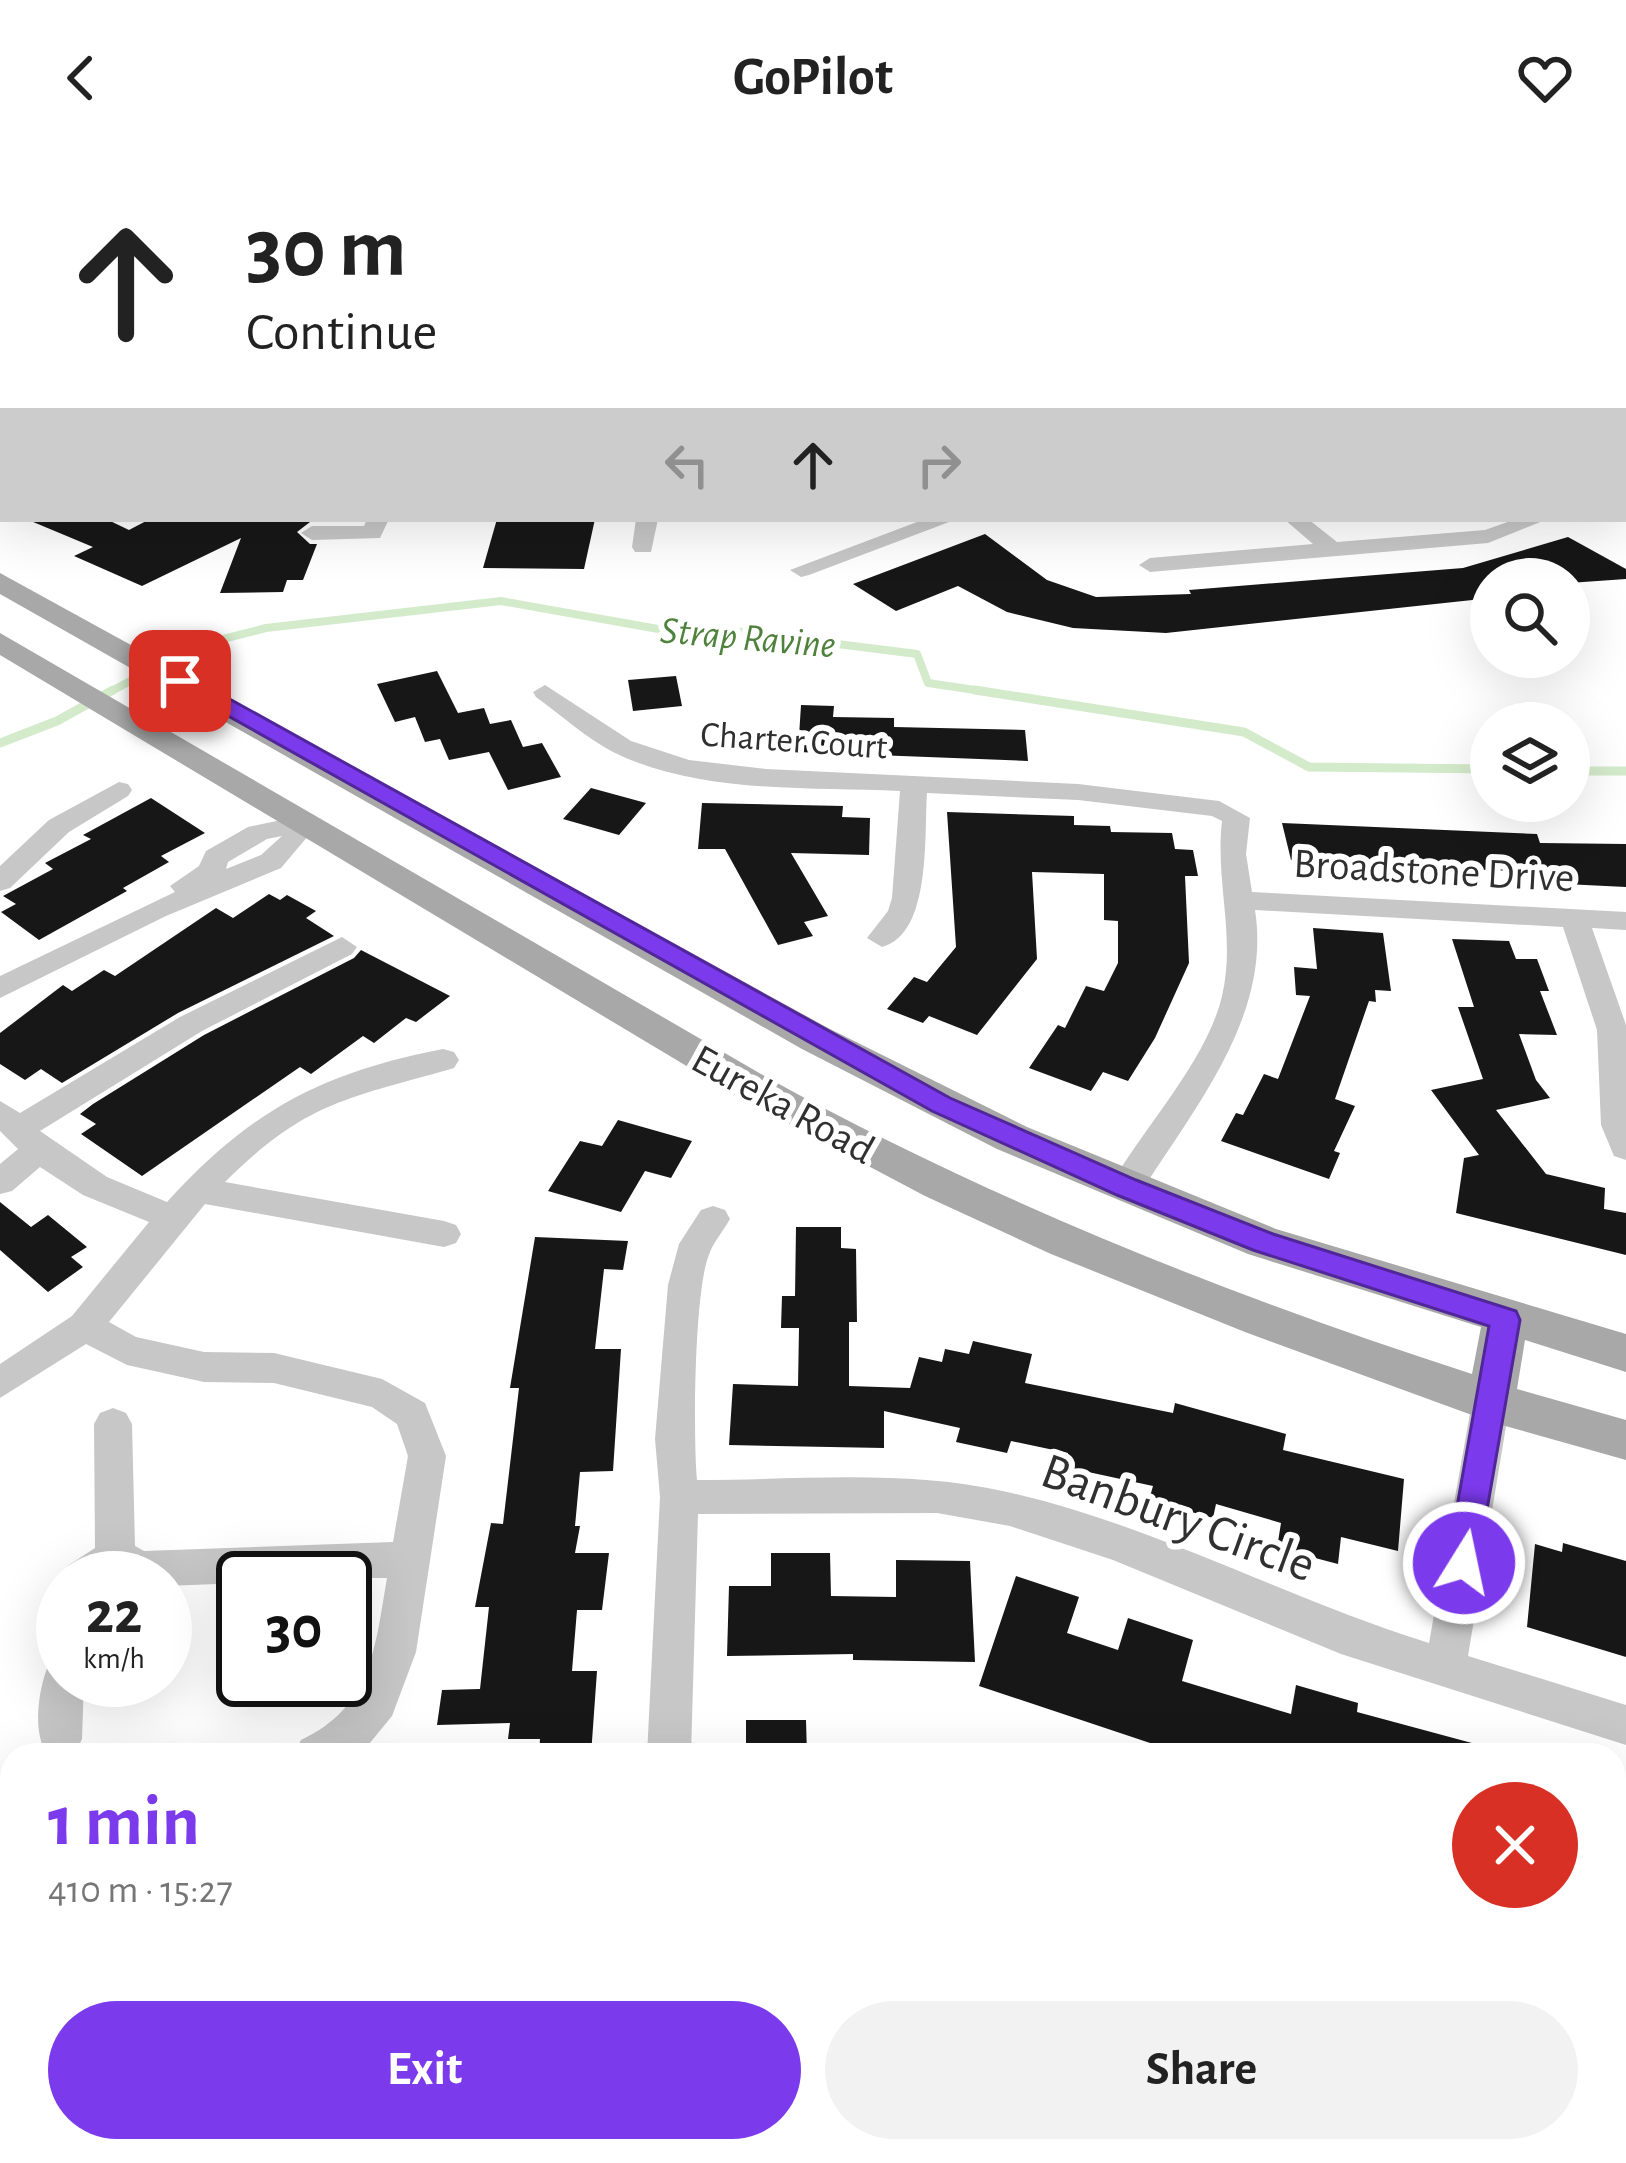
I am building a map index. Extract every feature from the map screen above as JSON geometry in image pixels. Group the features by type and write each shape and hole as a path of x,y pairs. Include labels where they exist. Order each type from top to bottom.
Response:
{"main road":[{"name":"Eureka Road","path":"0,582 906,1087 1126,1188 1263,1242 1505,1320 1626,1353"},
{"name":"Eureka Road","path":"0,643 772,1099 944,1190 1076,1250 1491,1402 1626,1439"},
{"path":"126,717 198,736 293,786 332,785 350,776"},
{"path":"305,823 328,813 372,816 501,884 571,901"},
{"path":"1491,1402 1505,1320"}],"street":[{"path":"312,533 372,533 377,522"},
{"path":"643,547 647,522"},
{"path":"801,570 937,522"},
{"path":"1299,522 1332,549"},
{"path":"1150,565 1488,536 1529,522"},
{"name":"Charter Court","path":"544,692 622,746 686,767 728,774 1078,792 1220,809 1236,818 1232,854 1238,900"},
{"path":"881,938 902,913 906,898 914,784"},
{"path":"0,882 59,826 119,790"},
{"path":"4,978 155,909 180,905 217,875 250,875 288,851 305,823"},
{"path":"1126,1188 1209,1057 1237,999 1244,965 1238,900"},
{"name":"Broadstone Drive","path":"1238,900 1626,921"},
{"path":"1574,919 1606,1006 1618,1086 1614,1126 1626,1148"},
{"path":"0,1182 20,1130 190,1024 342,946"},
{"path":"0,1383 85,1326 197,1190 250,1135 289,1108 387,1070 443,1060"},
{"path":"20,1130 95,1186 172,1219"},
{"path":"197,1190 445,1234"},
{"path":"669,1743 679,1497 674,1439 686,1285 691,1253 712,1220"},
{"path":"85,1326 127,1350 204,1367 274,1368 382,1394 412,1414 427,1456 395,1652 377,1702 341,1743"},
{"path":"1445,1670 1491,1402"},
{"path":"101,1551 113,1424"},
{"name":"Banbury Circle","path":"679,1497 937,1496 1010,1509 1062,1522 1340,1634 1626,1725"},
{"path":"192,1567 410,1559"},
{"path":"60,1739 62,1707"}],"building":[{"path":"33,522 112,522 129,530 144,522 310,522 297,532 310,544 317,544 303,580 287,580 283,592 220,593 241,538 142,586 74,556 93,547"},
{"path":"496,522 594,522 584,569 483,568"},
{"path":"985,534 1047,580 1096,597 1191,594 1189,590 1470,566 1470,600 1166,633 1073,628 1007,612 958,586 896,611 853,584"},
{"path":"1568,537 1626,569 1626,579 1590,582 1590,558 1497,558"},
{"path":"437,671 458,713 484,708 490,724 511,720 523,747 542,743 561,777 508,790 489,752 449,760 440,739 425,742 415,717 395,722 377,684"},
{"path":"676,676 682,706 633,711 628,680"},
{"path":"801,705 834,706 833,717 894,718 894,727 1025,730 1028,761 798,752"},
{"path":"591,788 646,803 619,835 563,819"},
{"path":"151,798 205,833 161,856 169,862 123,888 127,891 39,940 1,912 16,904 3,896 53,869 45,863 91,839 83,835"},
{"path":"702,803 843,806 842,817 870,818 869,855 791,853 828,916 804,922 813,936 778,945 725,849 698,849"},
{"path":"947,812 1074,816 1074,825 1110,826 1111,832 1172,833 1175,849 1193,850 1198,876 1185,876 1189,963 1155,1038 1128,1081 1103,1072 1091,1091 1029,1068 1058,1025 1065,1028 1086,986 1104,991 1118,963 1118,921 1104,920 1104,874 1032,872 1037,959 977,1035 929,1016 923,1023 887,1009 914,977 927,982 956,947"},
{"path":"1282,823 1537,834 1540,843 1626,844 1626,887 1522,882 1518,871 1429,868 1432,879 1319,873 1316,861 1291,860"},
{"path":"269,894 280,900 287,895 316,911 306,918 334,936 178,1013 62,1083 41,1069 25,1080 0,1064 0,1033 63,985 72,991 104,970 115,976 216,908 233,918"},
{"path":"1313,928 1383,933 1391,991 1375,990 1376,1002 1369,1001 1335,1099 1355,1106 1334,1151 1340,1153 1329,1179 1221,1141 1236,1113 1243,1115 1264,1074 1278,1079 1310,996 1296,995 1294,967 1317,969"},
{"path":"1452,939 1509,941 1516,959 1537,959 1549,991 1540,991 1557,1035 1519,1034 1536,1080 1550,1098 1496,1110 1546,1174 1605,1188 1604,1209 1626,1213 1626,1255 1456,1213 1464,1158 1479,1155 1431,1090 1483,1079 1458,1007 1474,1007"},
{"path":"361,950 450,996 416,1022 406,1018 374,1043 363,1036 311,1074 300,1067 142,1176 81,1134 96,1124 80,1114 93,1104 204,1035 354,958"},
{"path":"618,1120 692,1141 671,1178 645,1171 621,1212 548,1191 580,1141 602,1146"},
{"path":"0,1202 31,1227 48,1215 87,1247 71,1257 83,1267 48,1292 0,1250"},
{"path":"796,1227 841,1227 841,1248 856,1249 857,1322 849,1322 849,1386 910,1388 919,1357 942,1362 945,1349 969,1354 973,1341 1032,1354 1025,1383 1173,1413 1175,1403 1286,1434 1283,1450 1404,1479 1398,1551 1341,1537 1338,1564 1277,1548 1281,1523 1216,1504 1213,1518 1149,1500 1153,1486 1065,1467 1068,1453 1011,1441 1007,1453 956,1442 960,1428 884,1411 884,1448 729,1445 733,1384 798,1386 799,1328 781,1328 782,1296 795,1296"},
{"path":"535,1237 628,1241 623,1270 604,1269 595,1349 621,1349 613,1471 580,1472 575,1526 580,1526 575,1553 609,1553 602,1610 577,1610 572,1671 597,1671 592,1743 508,1739 510,1723 437,1725 442,1690 480,1689 489,1607 475,1607 491,1523 503,1524 519,1388 510,1388"},
{"path":"1563,1543 1626,1561 1626,1657 1527,1627 1535,1544 1562,1552"},
{"path":"771,1553 830,1553 831,1596 896,1597 896,1560 970,1561 975,1662 853,1660 853,1654 727,1656 729,1586 771,1586"},
{"path":"1016,1576 1079,1597 1067,1633 1118,1650 1128,1618 1193,1640 1182,1681 1291,1714 1296,1685 1358,1703 1357,1712 1472,1743 1150,1743 979,1686"},
{"path":"746,1720 806,1720 807,1743 746,1743"}],"waterway":[{"name":"Strap Ravine","path":"108,693 195,646 266,628 501,601 675,632 726,630 917,654 928,683 977,690"},
{"name":"Strap Ravine","path":"0,743 57,721 113,690"},
{"name":"Strap Ravine","path":"977,690 995,693"},
{"name":"Strap Ravine","path":"977,690 1244,732 1309,767 1470,769"},
{"name":"Strap Ravine","path":"1590,771 1626,771"}],"route":[{"path":"180,681 816,1039 941,1104 1126,1188 1263,1242 1505,1320 1464,1563"}]}
